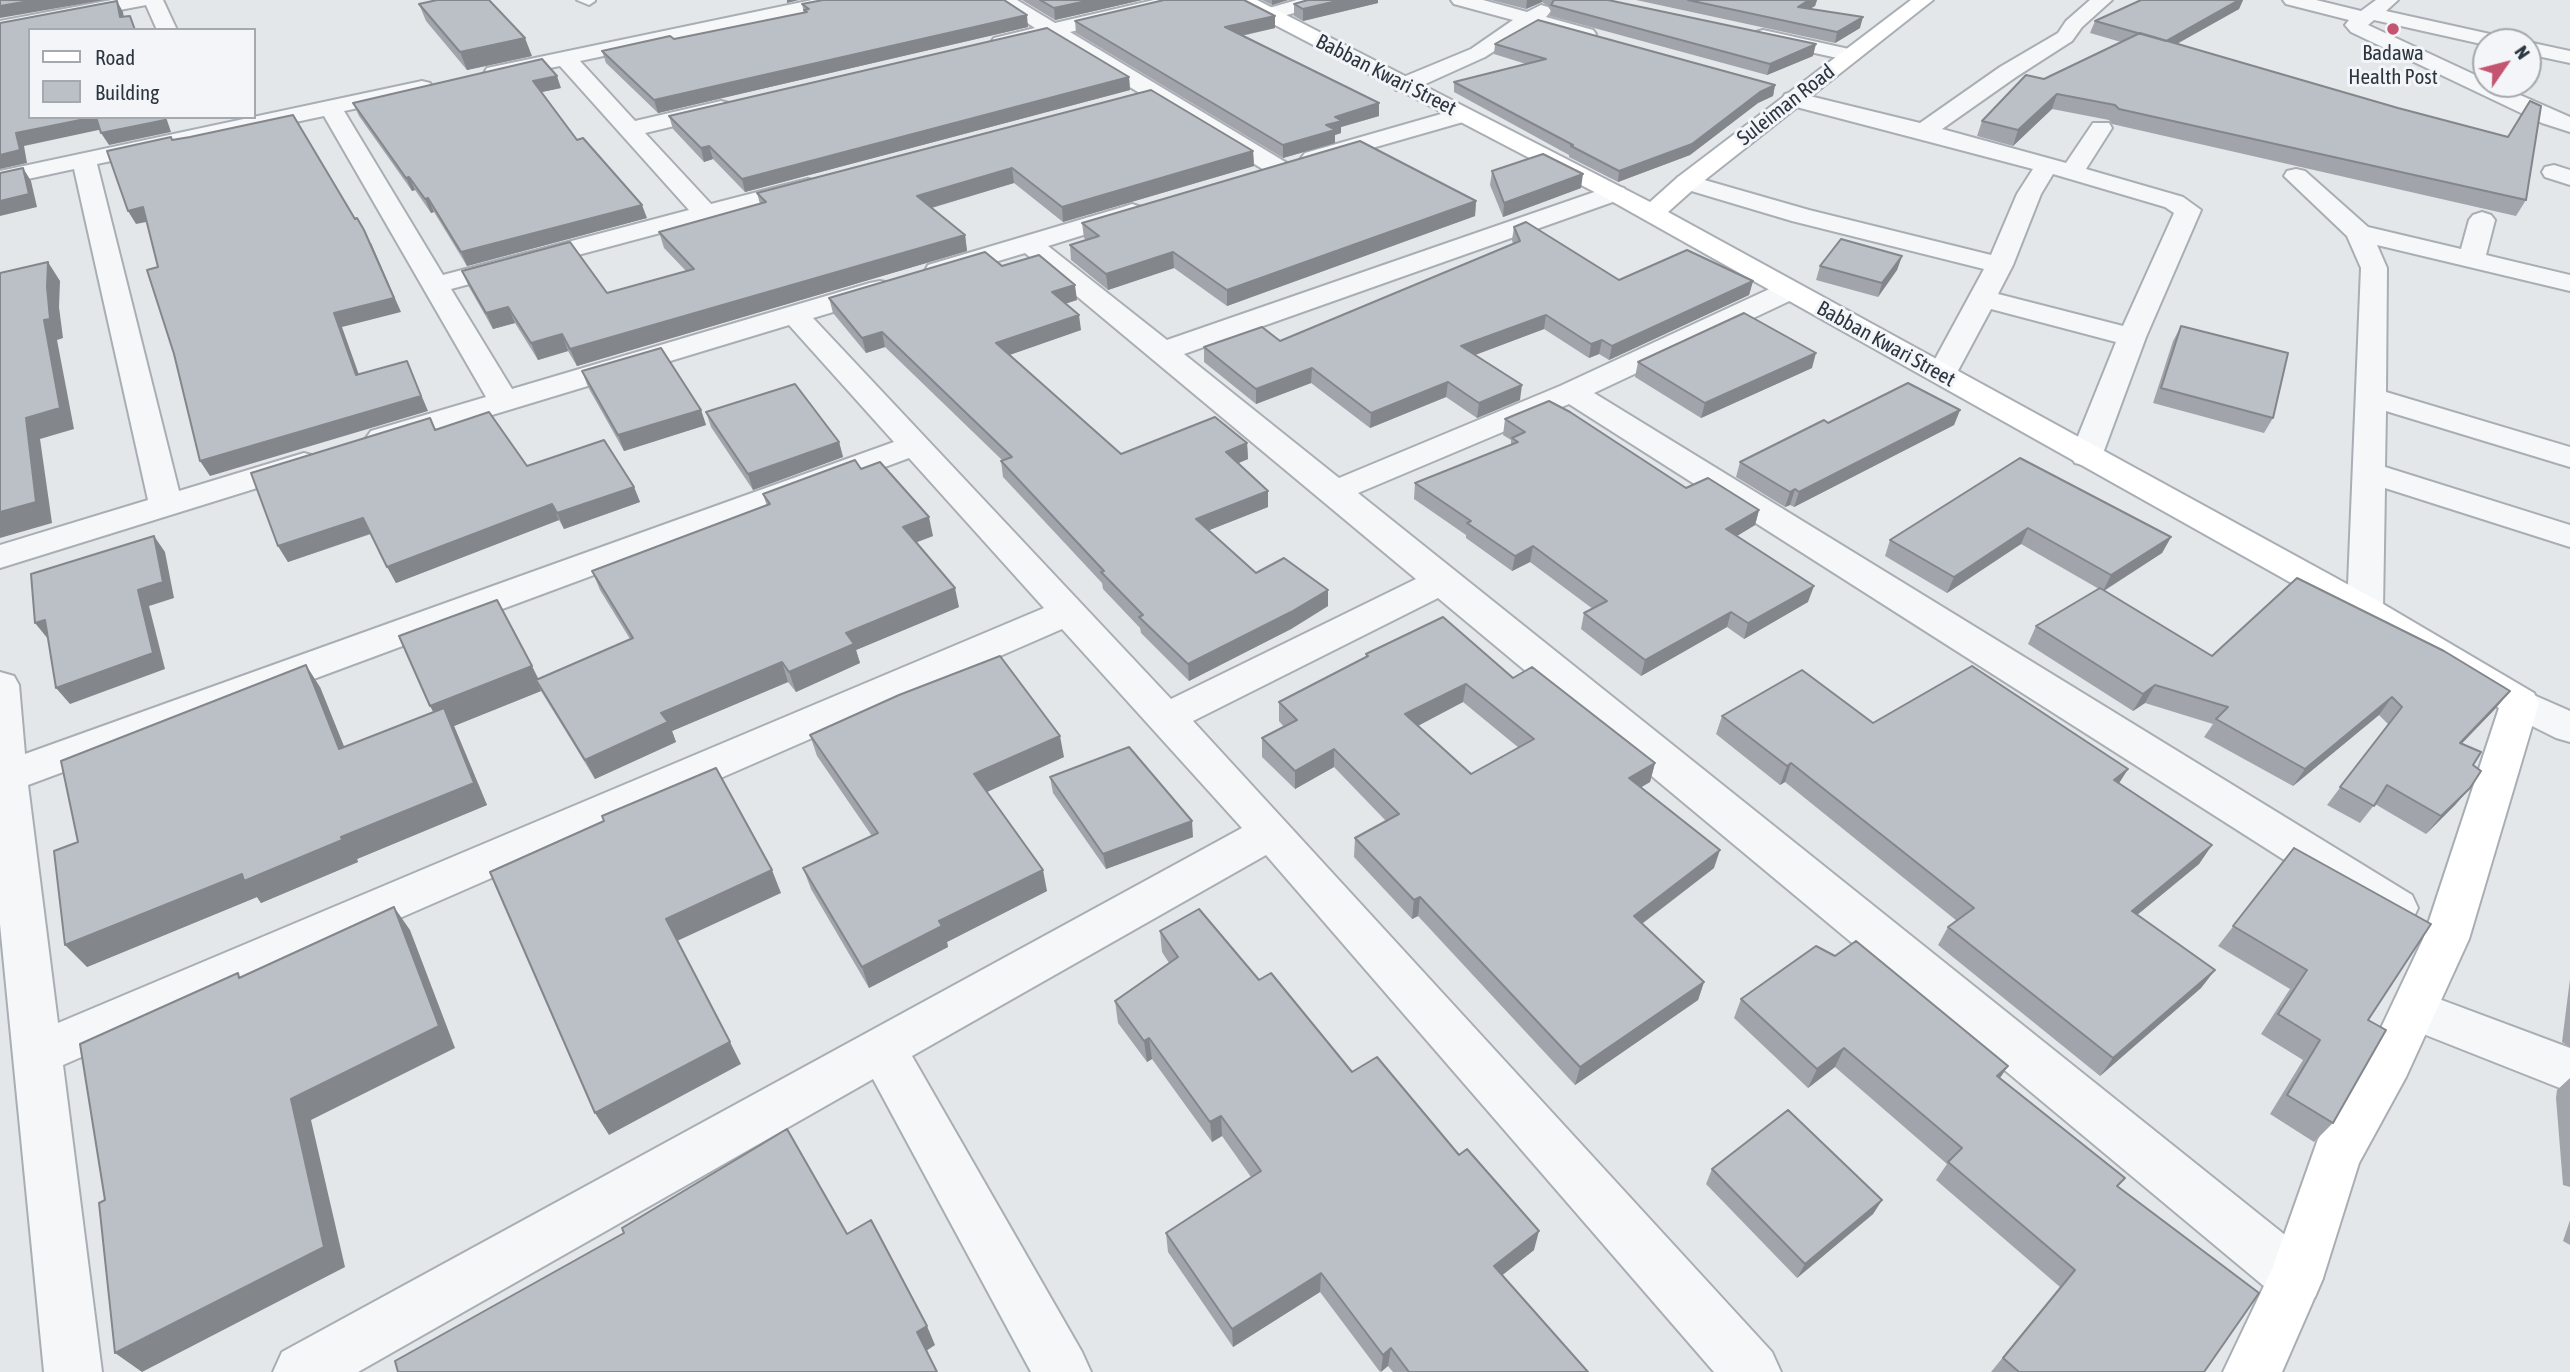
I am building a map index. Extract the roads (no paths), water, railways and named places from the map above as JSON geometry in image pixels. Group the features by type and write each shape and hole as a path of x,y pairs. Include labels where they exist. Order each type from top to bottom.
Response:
{"street":[{"path":"0,27 143,0"},
{"path":"153,0 166,28"},
{"path":"474,77 840,0"},
{"path":"1003,0 1278,168"},
{"path":"984,46 1180,0"},
{"name":"Babban Kwari Street","path":"1242,0 1615,193 2365,609 2520,703"},
{"path":"1269,14 1319,0"},
{"path":"1461,0 1489,10 1529,17 1603,39"},
{"path":"1404,85 1478,53 1529,17 1559,0"},
{"name":"Suleiman Road","path":"1651,214 1789,93 1852,55 1923,0"},
{"path":"1924,131 2008,72 2065,37 2071,32 2073,25 2102,0"},
{"path":"2292,0 2472,36"},
{"path":"2388,0 2356,25 2369,34 2570,125"},
{"path":"704,9 723,26"},
{"path":"1744,32 1852,55"},
{"path":"2542,51 2570,57"},
{"path":"565,58 705,213"},
{"path":"256,117 330,107 447,83"},
{"path":"1129,100 1155,93"},
{"path":"1789,93 2174,202 2188,210 2132,337 2086,456"},
{"path":"631,129 740,104"},
{"path":"330,107 503,400"},
{"path":"1239,180 1462,115"},
{"path":"0,178 84,160 210,124 245,119"},
{"path":"1942,374 2000,265 2029,194 2101,128"},
{"path":"84,160 166,507"},
{"path":"2296,176 2359,233 2374,268 2365,609"},
{"path":"436,285 824,181"},
{"path":"1688,182 1801,216 2000,265"},
{"path":"1162,352 1615,193"},
{"path":"0,557 503,400 1160,204"},
{"path":"2472,261 2482,219"},
{"path":"2359,233 2570,284"},
{"path":"1030,244 2296,1278"},
{"path":"1333,492 1571,392 1788,290"},
{"path":"1982,298 2132,337"},
{"path":"795,315 1271,832 1752,1372"},
{"path":"1571,392 2446,939"},
{"path":"2370,397 2570,457"},
{"path":"6,778 915,445"},
{"path":"2368,472 2570,536"},
{"path":"1166,718 1442,581"},
{"path":"37,1054 1069,612"},
{"path":"0,685 6,778 73,1372"},
{"path":"2252,1372 2296,1278 2336,1156 2389,1062 2446,939 2520,703 2570,729"},
{"path":"333,1364 882,1049 1271,832"},
{"path":"2414,1010 2570,1070"},
{"path":"882,1049 1062,1372"}],"lane":[{"path":"583,0 589,1"}],"place":[{"name":"Badawa Health Post","path":"2393,29"}]}
